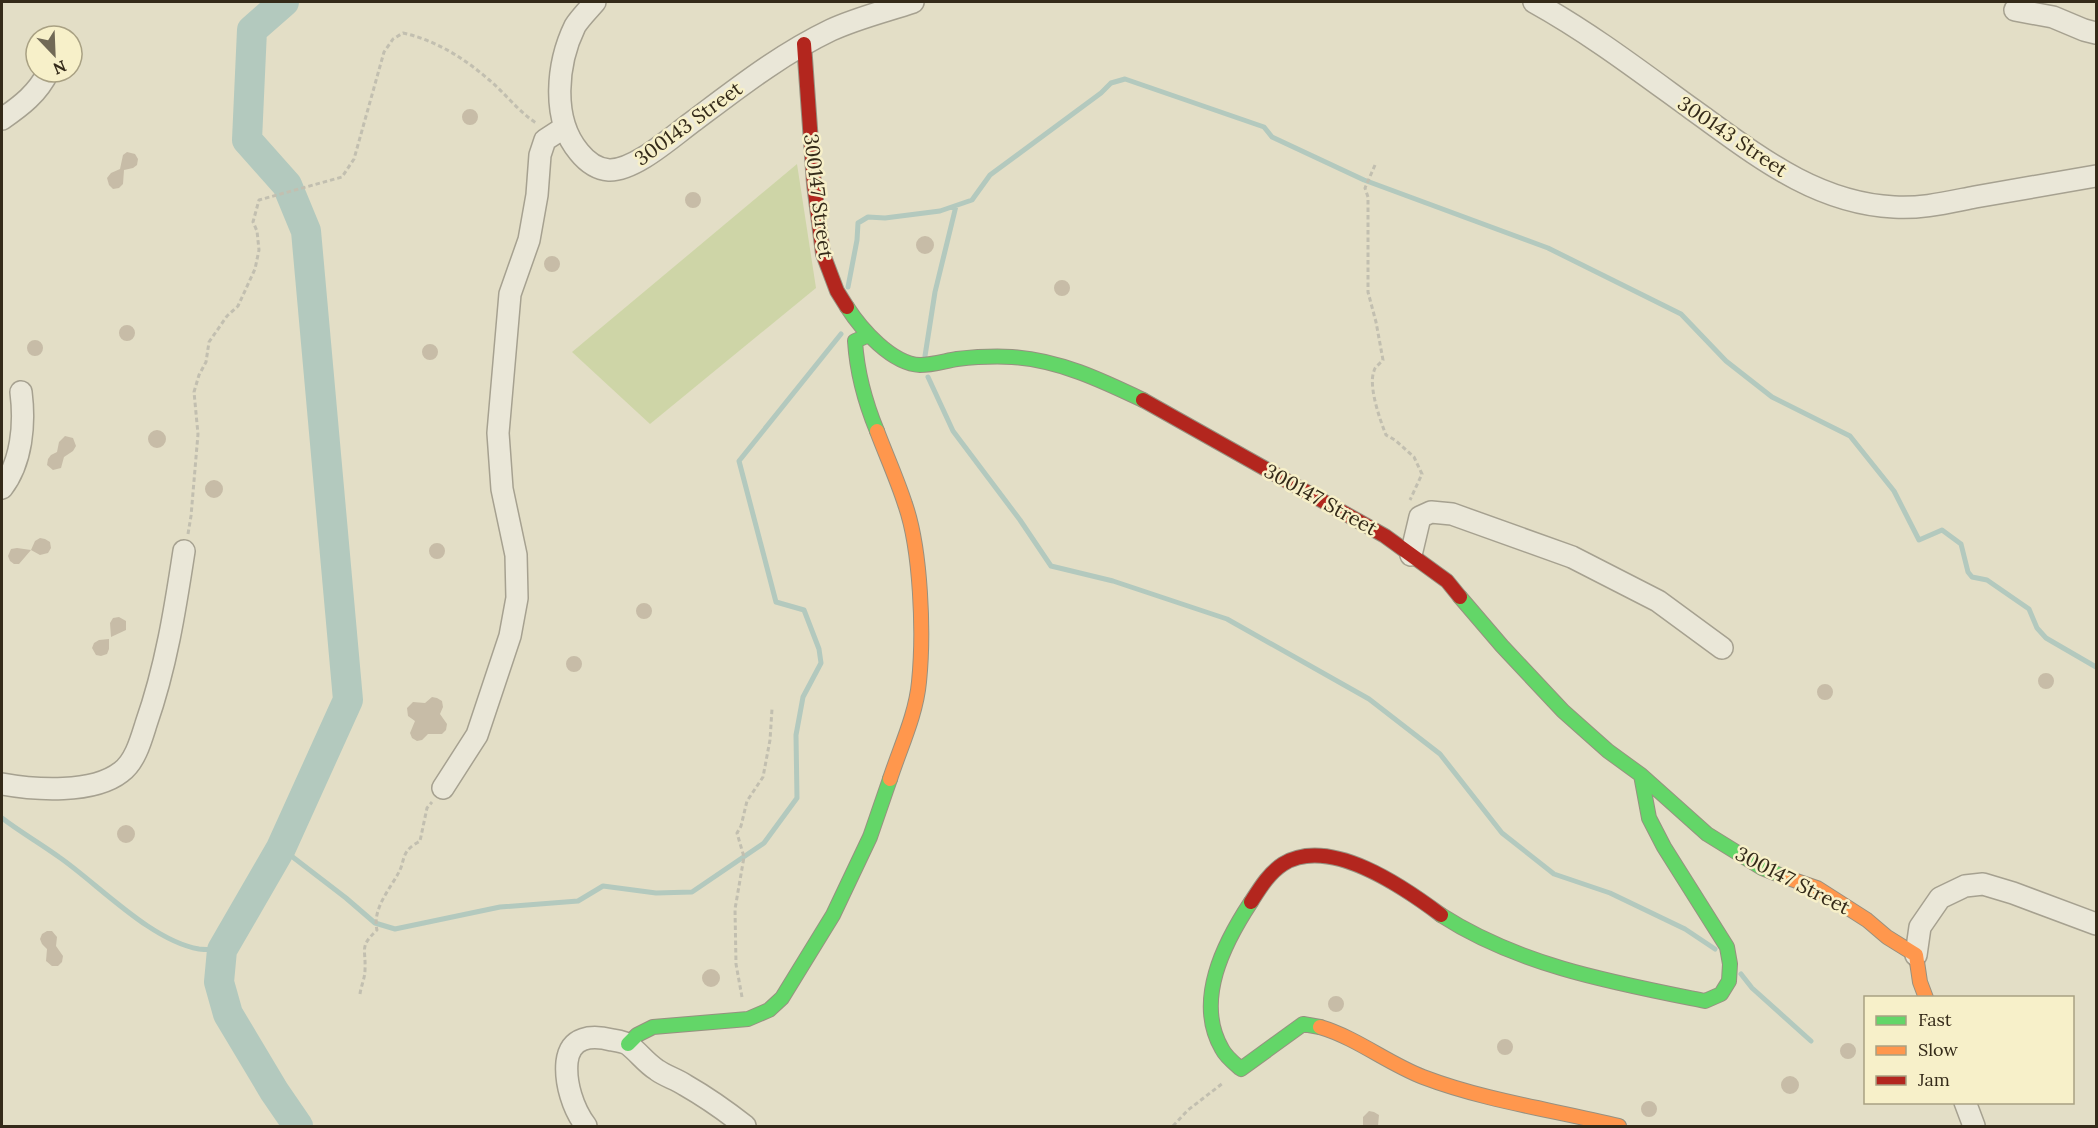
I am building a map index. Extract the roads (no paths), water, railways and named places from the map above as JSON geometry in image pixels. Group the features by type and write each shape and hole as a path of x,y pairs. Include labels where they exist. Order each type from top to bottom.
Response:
{"street":[{"name":"300143 Street","path":"595,2 576,25 564,59 559,130 586,161 599,168 610,170 630,165 662,145 769,64 804,44 834,29 913,2"},
{"name":"300143 Street","path":"1534,2 1636,68 1755,155 1795,179 1842,199 1896,207 1933,204 2097,176"},
{"path":"2015,10 2053,17 2097,33"},
{"name":"300147 Street","path":"804,44 814,184 823,254 837,291 850,312 880,347 909,363 934,364 973,357 1013,357 1054,364 1092,376 1145,401 1385,536 1447,581 1502,646 1563,711 1608,751 1641,774 1707,834 1762,868 1817,888 1916,955"},
{"path":"2,119 20,106 40,84"},
{"path":"445,786 477,735 510,636 517,598 516,555 502,489 498,433 510,294 529,240 537,195 540,155 545,140 559,130"},
{"path":"628,1044 637,1035 653,1027 717,1023 760,1016 782,998 833,915 870,837 913,710 919,683 920,621 916,551 906,505 868,409 856,359 855,342 868,335"},
{"path":"2,488 10,477 16,462 23,410 21,392"},
{"path":"1411,555 1420,516 1431,512 1452,514 1572,557 1658,601 1722,648"},
{"path":"2,784 59,790 106,780 127,767 140,742 159,685 171,635 184,551"},
{"path":"1619,1126 1424,1077 1331,1029 1315,1024 1303,1024 1241,1069 1228,1058 1216,1037 1211,1014 1213,986 1218,964 1232,931 1264,881 1290,861 1302,857 1321,857 1349,863 1380,875 1418,897 1447,920 1544,964 1584,976 1705,1001 1715,999 1722,995 1732,973 1727,947 1664,848 1649,818 1641,774"},
{"path":"1925,996 1920,982 1916,955 1920,927 1941,898 1965,886 1983,884 2097,924"},
{"path":"586,1126 570,1091 566,1074 569,1052 578,1041 597,1036 628,1044 642,1060 720,1107 745,1126"},
{"path":"1966,1104 1974,1126"}],"waterway":[{"path":"284,2 252,30 247,140 287,185 306,231 348,700 281,848 222,950 219,982 228,1014 274,1091 298,1126"},
{"path":"848,287 858,223 868,217 885,218 940,211 972,200 990,175 1101,93 1111,83 1125,79 1264,127 1272,137 1364,180 1548,248 1681,314 1726,361 1772,397 1850,436 1894,491 1919,540 1942,530 1961,544 1968,572 1972,577 1987,580 2029,609 2037,628 2046,638 2096,667"},
{"path":"925,356 935,292 956,206"},
{"path":"281,848 375,923 395,929 500,907 578,901 603,886 656,893 692,892 764,843 797,798 796,735 803,697 821,663 819,649 804,610 776,602 739,461 841,334"},
{"path":"928,377 953,431 1020,520 1051,566 1113,581 1227,619 1369,699 1440,754 1502,833 1554,874 1610,893 1685,929 1715,949"},
{"path":"2,818 59,857 126,910 162,935 199,949 222,950"},
{"path":"1741,974 1752,988 1811,1041"}]}
